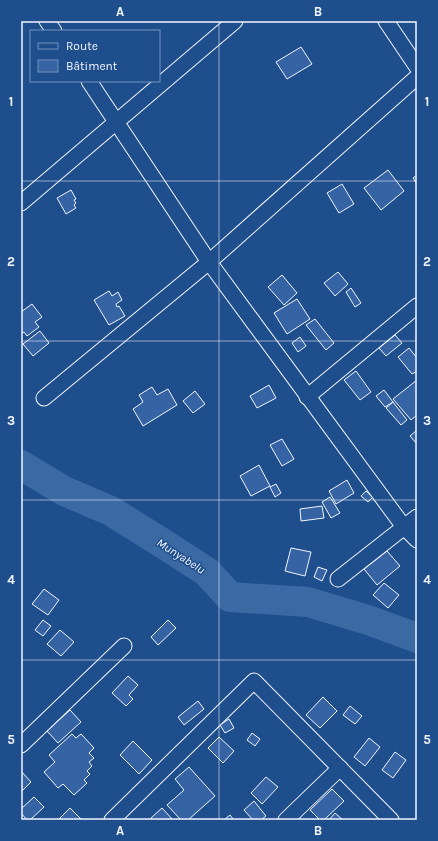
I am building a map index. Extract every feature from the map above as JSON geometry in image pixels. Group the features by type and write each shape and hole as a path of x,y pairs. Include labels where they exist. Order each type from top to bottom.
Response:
{"street":[{"path":"47,21 53,30"},
{"path":"21,203 235,21"},
{"path":"386,21 417,67"},
{"path":"44,398 209,262 417,77"},
{"path":"90,82 118,122 209,262 404,527 417,540"},
{"path":"307,397 417,306"},
{"path":"338,578 417,517"},
{"path":"21,745 124,646"},
{"path":"112,820 254,681 391,820"},
{"path":"286,820 340,768"}],"building":[{"path":"301,47 312,64 287,79 276,62"},
{"path":"388,170 404,191 381,210 364,188"},
{"path":"417,175 417,184 413,178"},
{"path":"342,184 354,204 339,213 327,193"},
{"path":"71,190 76,199 74,200 76,203 74,205 76,208 66,214 57,198"},
{"path":"338,272 348,284 335,296 324,283"},
{"path":"282,275 297,293 284,305 268,287"},
{"path":"351,288 361,303 355,307 346,292"},
{"path":"109,291 112,296 118,292 122,300 116,304 125,316 109,325 94,300"},
{"path":"297,299 310,319 287,334 274,313"},
{"path":"32,304 42,317 35,322 39,327 27,336 24,332 21,334 21,312"},
{"path":"315,319 334,343 326,350 306,325"},
{"path":"40,331 49,343 33,356 23,344"},
{"path":"395,335 402,343 386,356 379,348"},
{"path":"300,337 306,346 298,352 292,343"},
{"path":"409,348 417,358 417,371 412,374 398,357"},
{"path":"356,371 371,392 360,400 344,380"},
{"path":"417,380 417,415 411,420 393,399"},
{"path":"269,385 276,398 257,408 250,396"},
{"path":"152,387 157,395 168,389 177,405 143,426 133,409 143,402 139,395"},
{"path":"384,390 393,402 385,407 376,396"},
{"path":"195,391 205,404 193,413 183,401"},
{"path":"393,402 407,420 401,425 386,408"},
{"path":"417,430 417,444 410,436"},
{"path":"282,439 294,459 282,466 270,445"},
{"path":"259,465 270,486 251,496 240,476"},
{"path":"347,480 354,493 336,504 329,491"},
{"path":"276,484 281,493 275,497 270,487"},
{"path":"366,491 373,497 368,502 361,496"},
{"path":"330,497 340,513 331,518 322,502"},
{"path":"322,506 324,518 301,521 300,509"},
{"path":"291,548 311,552 305,576 285,571"},
{"path":"387,551 400,566 377,585 364,569"},
{"path":"318,567 327,570 322,581 314,577"},
{"path":"384,583 399,595 388,608 373,595"},
{"path":"44,589 59,600 48,615 32,604"},
{"path":"43,620 51,626 43,636 35,630"},
{"path":"168,620 176,628 158,645 151,637"},
{"path":"60,630 74,642 61,656 47,644"},
{"path":"128,676 138,685 129,695 133,699 126,706 112,693"},
{"path":"323,697 337,711 320,728 306,715"},
{"path":"198,701 204,709 184,725 178,717"},
{"path":"350,706 362,716 355,724 343,715"},
{"path":"70,710 81,722 58,743 47,731"},
{"path":"229,719 234,728 225,733 220,725"},
{"path":"252,733 260,739 255,746 247,740"},
{"path":"72,734 76,738 81,734 94,748 89,753 94,758 89,762 92,766 87,771 90,774 84,780 87,783 74,795 63,784 58,788 44,772 55,762 49,755"},
{"path":"219,737 234,751 223,763 208,748"},
{"path":"369,738 380,747 365,766 354,757"},
{"path":"133,741 152,760 139,774 120,755"},
{"path":"395,752 406,760 393,778 382,770"},
{"path":"189,767 215,796 188,820 181,820 167,805 184,790 175,779"},
{"path":"21,771 31,782 21,792"},
{"path":"266,777 278,787 262,804 251,793"},
{"path":"332,789 344,801 324,820 320,820 310,810"},
{"path":"34,797 44,807 30,820 27,820 21,813 21,809"},
{"path":"254,801 266,816 261,820 253,820 244,810"},
{"path":"70,808 82,820 58,820"},
{"path":"162,808 173,820 152,820 151,818"},
{"path":"335,813 343,820 329,820"},
{"path":"230,815 234,820 224,820"}],"waterway":[{"name":"Munyabelu","path":"21,465 64,491 111,511 159,541 207,572 230,597 308,602 371,621 417,638"}]}
